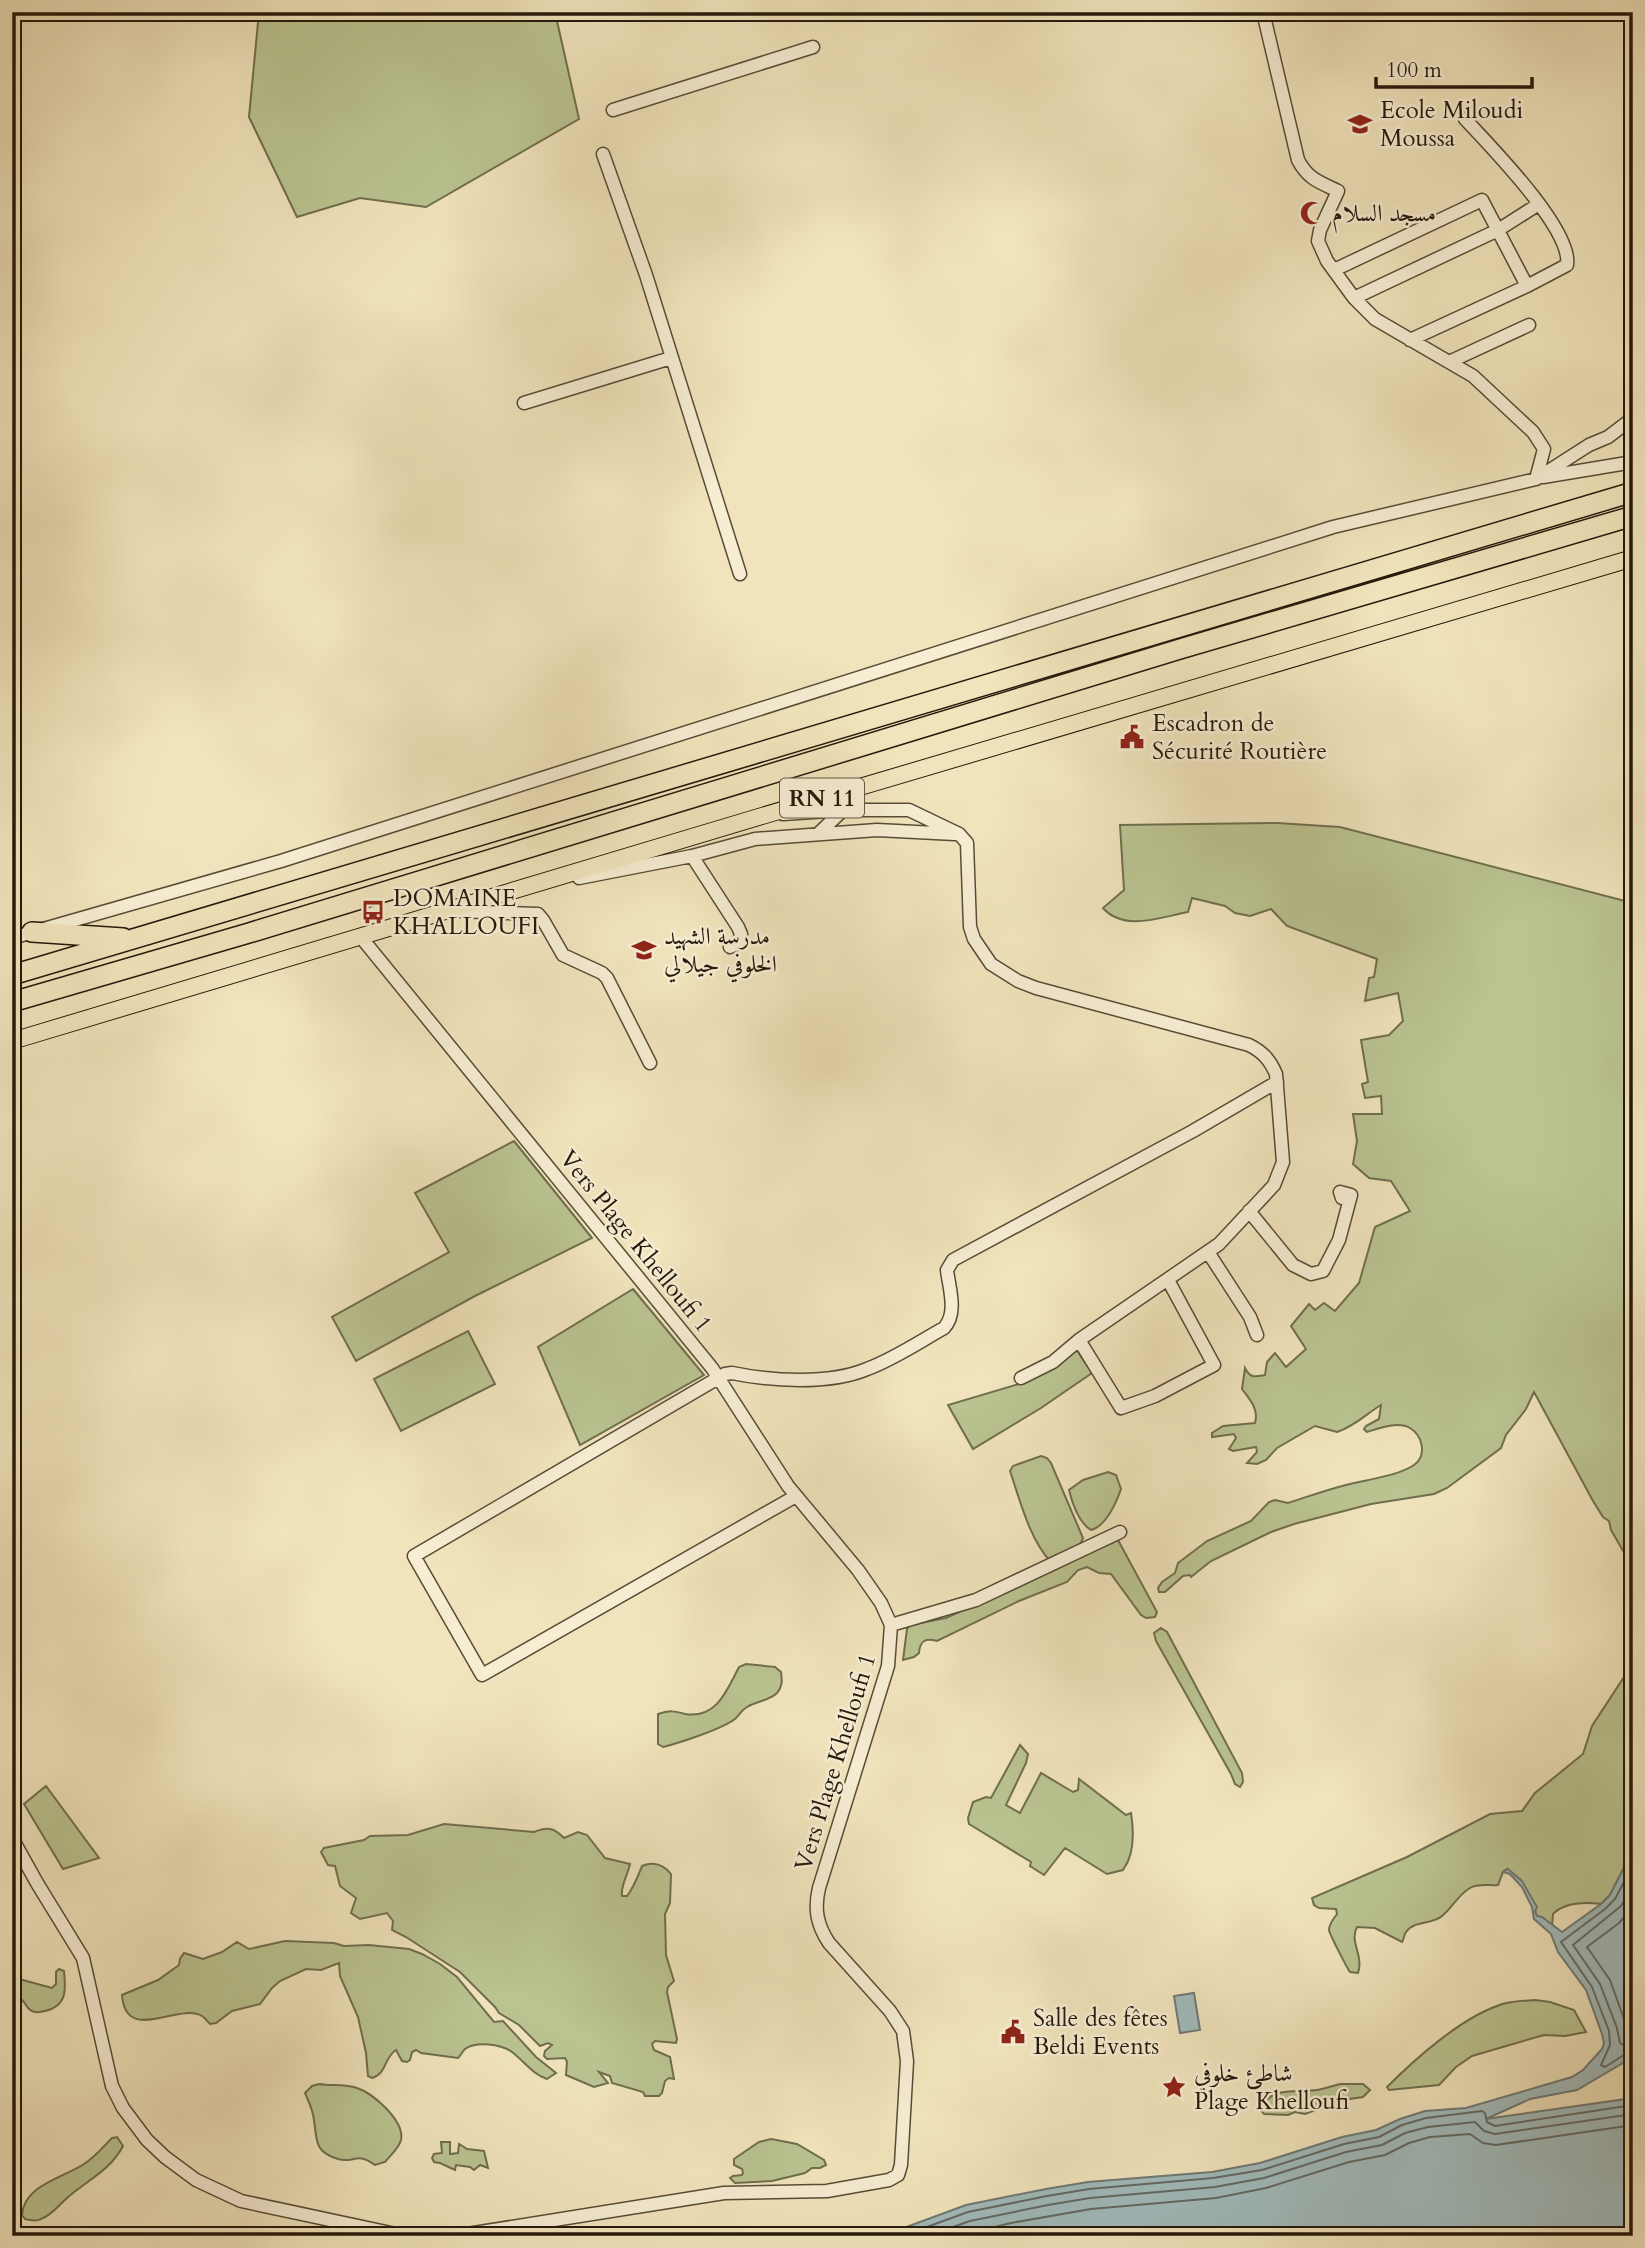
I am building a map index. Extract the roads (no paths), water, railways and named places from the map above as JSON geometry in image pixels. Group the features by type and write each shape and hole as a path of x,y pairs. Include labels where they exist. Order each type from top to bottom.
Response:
{"highway":[{"path":"12,975 1633,492"},
{"path":"12,1002 1180,649 1633,516"},
{"path":"33,932 141,938"}],"main road":[{"name":"RN 11","path":"12,1041 1633,558"}],"street":[{"path":"1263,12 1298,160 1304,172 1314,180 1338,191 1320,230 1318,241 1327,261 1354,298 1375,319 1474,376 1533,432 1544,449 1536,479"},
{"path":"613,110 813,47"},
{"path":"1410,340 1567,265 1568,258 1561,240 1531,192 1465,119"},
{"path":"603,154 646,275 740,575"},
{"path":"1334,270 1482,200 1527,286"},
{"path":"1354,298 1499,230 1539,204"},
{"path":"1449,362 1529,325"},
{"path":"524,403 671,358"},
{"path":"1536,479 1589,445 1608,437 1633,418"},
{"path":"12,938 281,861 1333,527 1536,479 1633,462"},
{"path":"818,834 843,810"},
{"path":"762,816 843,810 909,810 959,834 967,843 970,927 974,939 991,964 1000,971 1036,988 1249,1045 1267,1058 1276,1074 1283,1162 1274,1185 1219,1244 1079,1340 1053,1362 1021,1378"},
{"path":"530,887 692,856 755,839 877,830 959,834"},
{"path":"692,856 741,934 739,943 730,947"},
{"path":"450,911 538,914 563,955 607,978 650,1063"},
{"name":"Vers Plage Khelloufi 1","path":"360,936 719,1378 796,1496 872,1587 891,1625 885,1679 819,1888 817,1912 822,1933 829,1943 890,2011 903,2031 907,2061 901,2165 898,2175 889,2180 827,2191 724,2193 455,2236"},
{"path":"796,1496 482,1675 414,1556 719,1378 732,1373 769,1378 845,1376 876,1365 944,1328 952,1311 947,1270 953,1260 1194,1131 1277,1082"},
{"path":"1249,1211 1293,1265 1311,1274 1323,1271 1339,1240 1351,1195 1340,1192 1342,1198"},
{"path":"1208,1252 1250,1317 1257,1335"},
{"path":"1079,1340 1121,1408 1155,1396 1214,1365 1168,1280"},
{"path":"891,1625 976,1600 1121,1532"},
{"path":"12,1838 83,1958 113,2086 123,2108 147,2140 188,2175 241,2201 405,2236"}],"water":[{"path":"1633,1850 1633,2057 1577,2090 1530,2099 1486,2119 1633,2098 1633,2236 882,2236 966,2205 1046,2189 1088,2182 1212,2172 1260,2163 1342,2137 1376,2130 1425,2111 1466,2108 1572,2077 1583,2070 1602,2049 1602,2034 1586,1990 1558,1952 1551,1934 1534,1919 1532,1907 1522,1887 1510,1874 1503,1872 1508,1869 1522,1881 1537,1907 1537,1916 1562,1932 1610,1895"},
{"path":"1194,1993 1200,2030 1180,2033 1174,1996"}],"place":[{"name":"Ecole Miloudi Moussa","path":"1360,124"},
{"name":"مسجد السلام","path":"1312,213"},
{"name":"Escadron de Sécurité Routière","path":"1132,737"},
{"name":"DOMAINE KHALLOUFI","path":"373,912"},
{"name":"مدرسة الشهيد الخلوفي جيلالي","path":"644,950"},
{"name":"Salle des fêtes Beldi Events","path":"1013,2032"},
{"name":"شاطئ خلوفي Plage Khelloufi","path":"1174,2087"}]}
